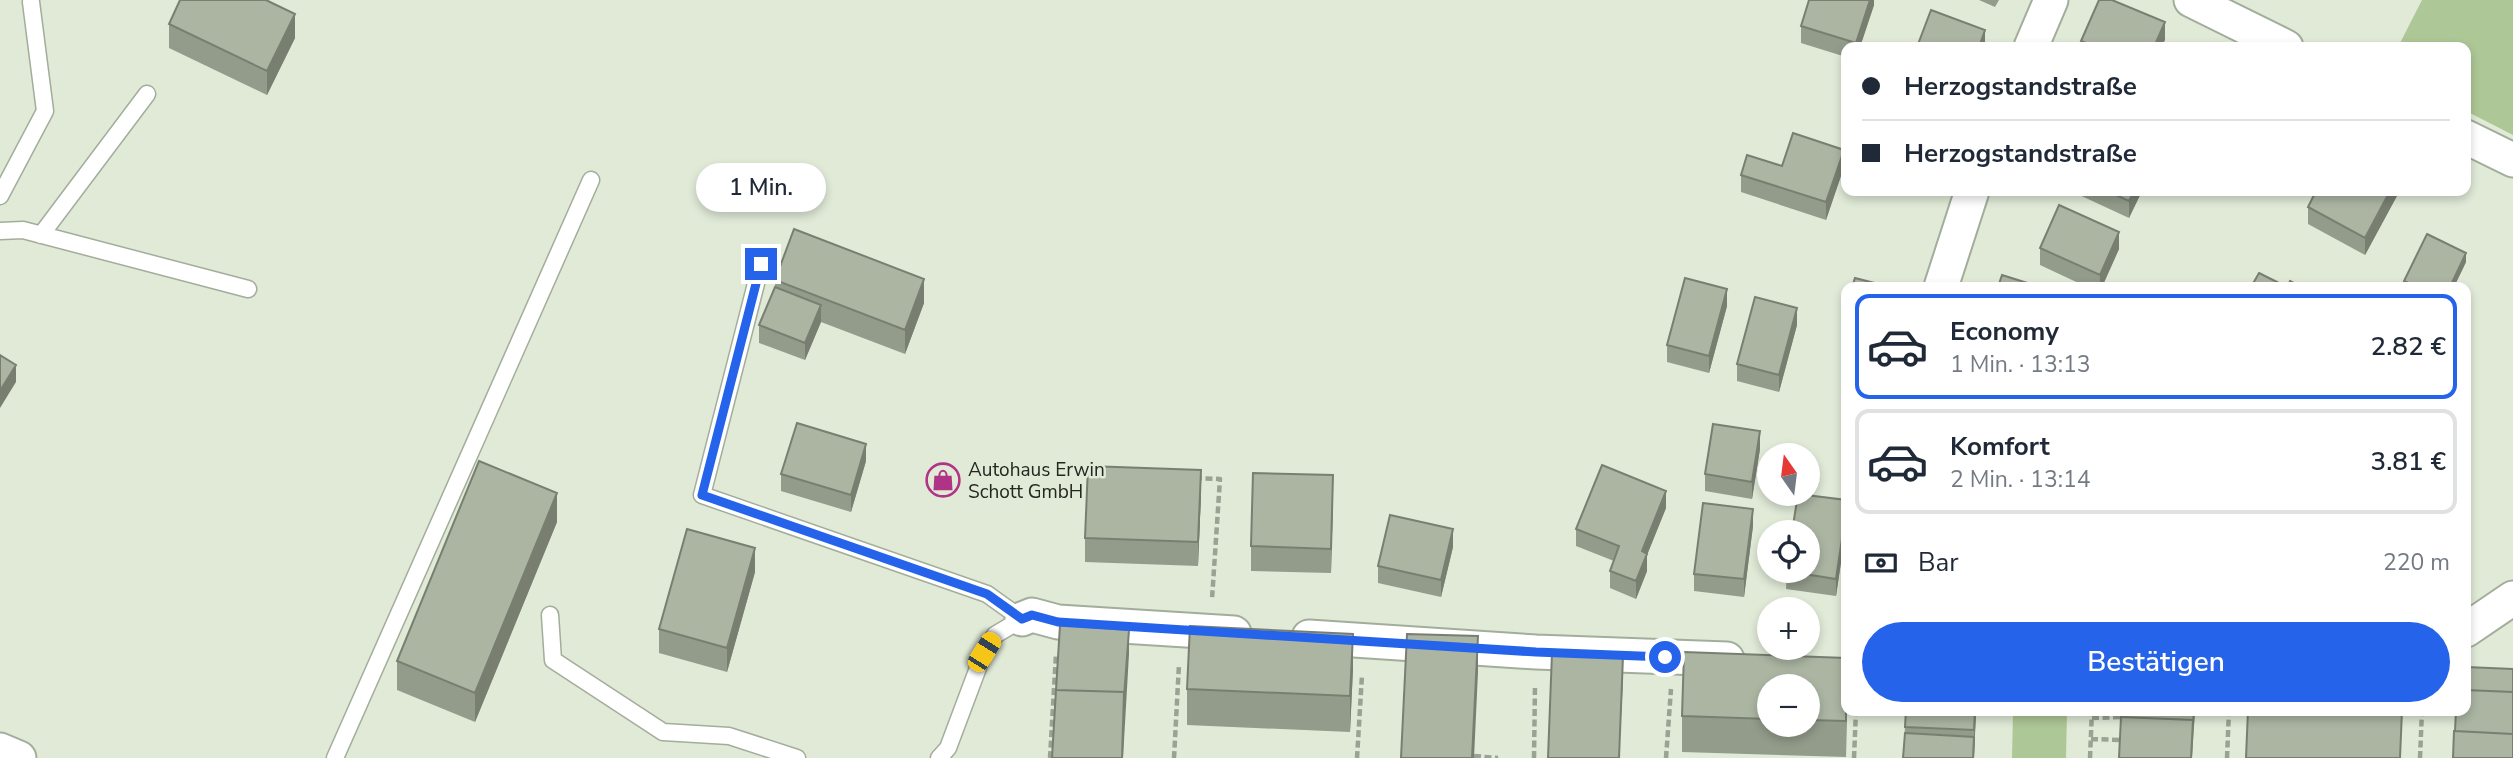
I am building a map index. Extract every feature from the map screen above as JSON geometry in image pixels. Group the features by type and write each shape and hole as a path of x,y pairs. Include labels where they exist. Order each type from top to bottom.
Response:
{"street":[{"path":"2033,42 2051,0"},
{"path":"2191,0 2276,42"},
{"path":"2471,139 2513,160"},
{"path":"1943,282 1970,196"},
{"path":"2471,627 2513,598"},
{"path":"1022,619 1032,615 1058,622 1536,652 1753,660"},
{"path":"0,750 19,758"}],"lane":[{"path":"0,196 44,111 31,2"},
{"path":"41,235 147,94"},
{"path":"335,758 591,180"},
{"path":"0,231 23,230 247,289"},
{"path":"761,264 702,495 987,594 1022,619 995,635 984,652 948,747 939,758"},
{"path":"551,615 553,660 663,733 729,736 797,758"}],"path":[{"path":"1182,477 1220,479 1211,604"},
{"path":"1050,758 1058,622"},
{"path":"1534,758 1536,652"},
{"path":"1174,758 1179,663"},
{"path":"1357,758 1362,671"},
{"path":"1667,758 1671,686"},
{"path":"1854,758 1856,716"},
{"path":"2227,758 2230,716"},
{"path":"2420,758 2422,716"},
{"path":"2090,758 2092,718 2122,717"},
{"path":"2091,739 2121,740"},
{"path":"1474,756 1498,758"}],"green space":[{"path":"2422,0 2513,0 2513,135 2471,114 2471,42 2401,42"},
{"path":"2013,716 2067,716 2066,758 2012,758"}],"building":[{"path":"180,0 266,0 295,14 267,71 169,24"},
{"path":"1809,0 1870,0 1856,42 1801,26"},
{"path":"2099,0 2112,0 2165,22 2156,42 2081,41"},
{"path":"1931,10 1985,30 1981,42 1919,42"},
{"path":"1793,133 1841,149 1841,159 1826,202 1741,175 1747,155 1782,166"},
{"path":"2118,196 2132,196 2129,201"},
{"path":"2314,196 2387,196 2365,238 2308,207"},
{"path":"2059,205 2119,232 2100,275 2040,248"},
{"path":"794,229 924,279 905,330 775,280"},
{"path":"2427,234 2466,253 2452,282 2404,281"},
{"path":"2259,273 2277,282 2254,282"},
{"path":"2002,275 2024,282 2000,282"},
{"path":"1685,278 1727,289 1709,356 1667,345"},
{"path":"1855,278 1870,282 1854,282"},
{"path":"775,287 821,305 805,343 759,325"},
{"path":"1755,297 1797,308 1779,375 1737,364"},
{"path":"0,355 16,365 0,391"},
{"path":"797,423 866,444 851,495 781,474"},
{"path":"1713,424 1760,431 1752,482 1705,474"},
{"path":"479,461 557,493 475,693 397,661"},
{"path":"1602,465 1666,491 1642,551 1647,554 1636,581 1610,571 1619,546 1576,529"},
{"path":"1088,466 1201,470 1198,542 1085,538"},
{"path":"1253,473 1333,475 1331,549 1251,546"},
{"path":"1820,497 1841,499 1841,546 1836,579 1820,576 1820,520 1794,520 1796,506 1820,506"},
{"path":"1703,503 1753,509 1744,579 1694,574"},
{"path":"1390,515 1453,529 1441,580 1378,566"},
{"path":"687,529 755,548 727,648 659,629"},
{"path":"1060,625 1129,630 1124,697 1124,692 1056,690"},
{"path":"1190,626 1353,634 1350,696 1187,689"},
{"path":"1407,634 1478,636 1472,758 1401,758"},
{"path":"1684,652 1757,655 1757,660 1841,658 1841,716 1846,716 1846,721 1820,720 1820,674 1757,674 1757,719 1682,716"},
{"path":"1552,653 1623,656 1619,758 1548,758"},
{"path":"2471,667 2513,669 2513,692 2471,690"},
{"path":"1056,690 1124,692 1122,758 1052,758"},
{"path":"2471,690 2513,692 2513,734 2455,731 2456,716 2471,716"},
{"path":"1906,716 1975,716 1974,730 1905,727"},
{"path":"2194,716 2193,725 2193,720 2121,717"},
{"path":"2248,716 2402,716 2400,758 2246,758"},
{"path":"2121,717 2193,720 2191,758 2119,758"},
{"path":"2454,731 2513,734 2513,758 2453,758"},
{"path":"1905,733 1974,737 1973,758 1903,758"}],"place":[{"name":"Autohaus Erwin Schott GmbH","path":"943,480"}],"route":[{"path":"761,264 702,495 987,594 1022,619 1032,615 1058,622 1536,652 1665,657"}]}
